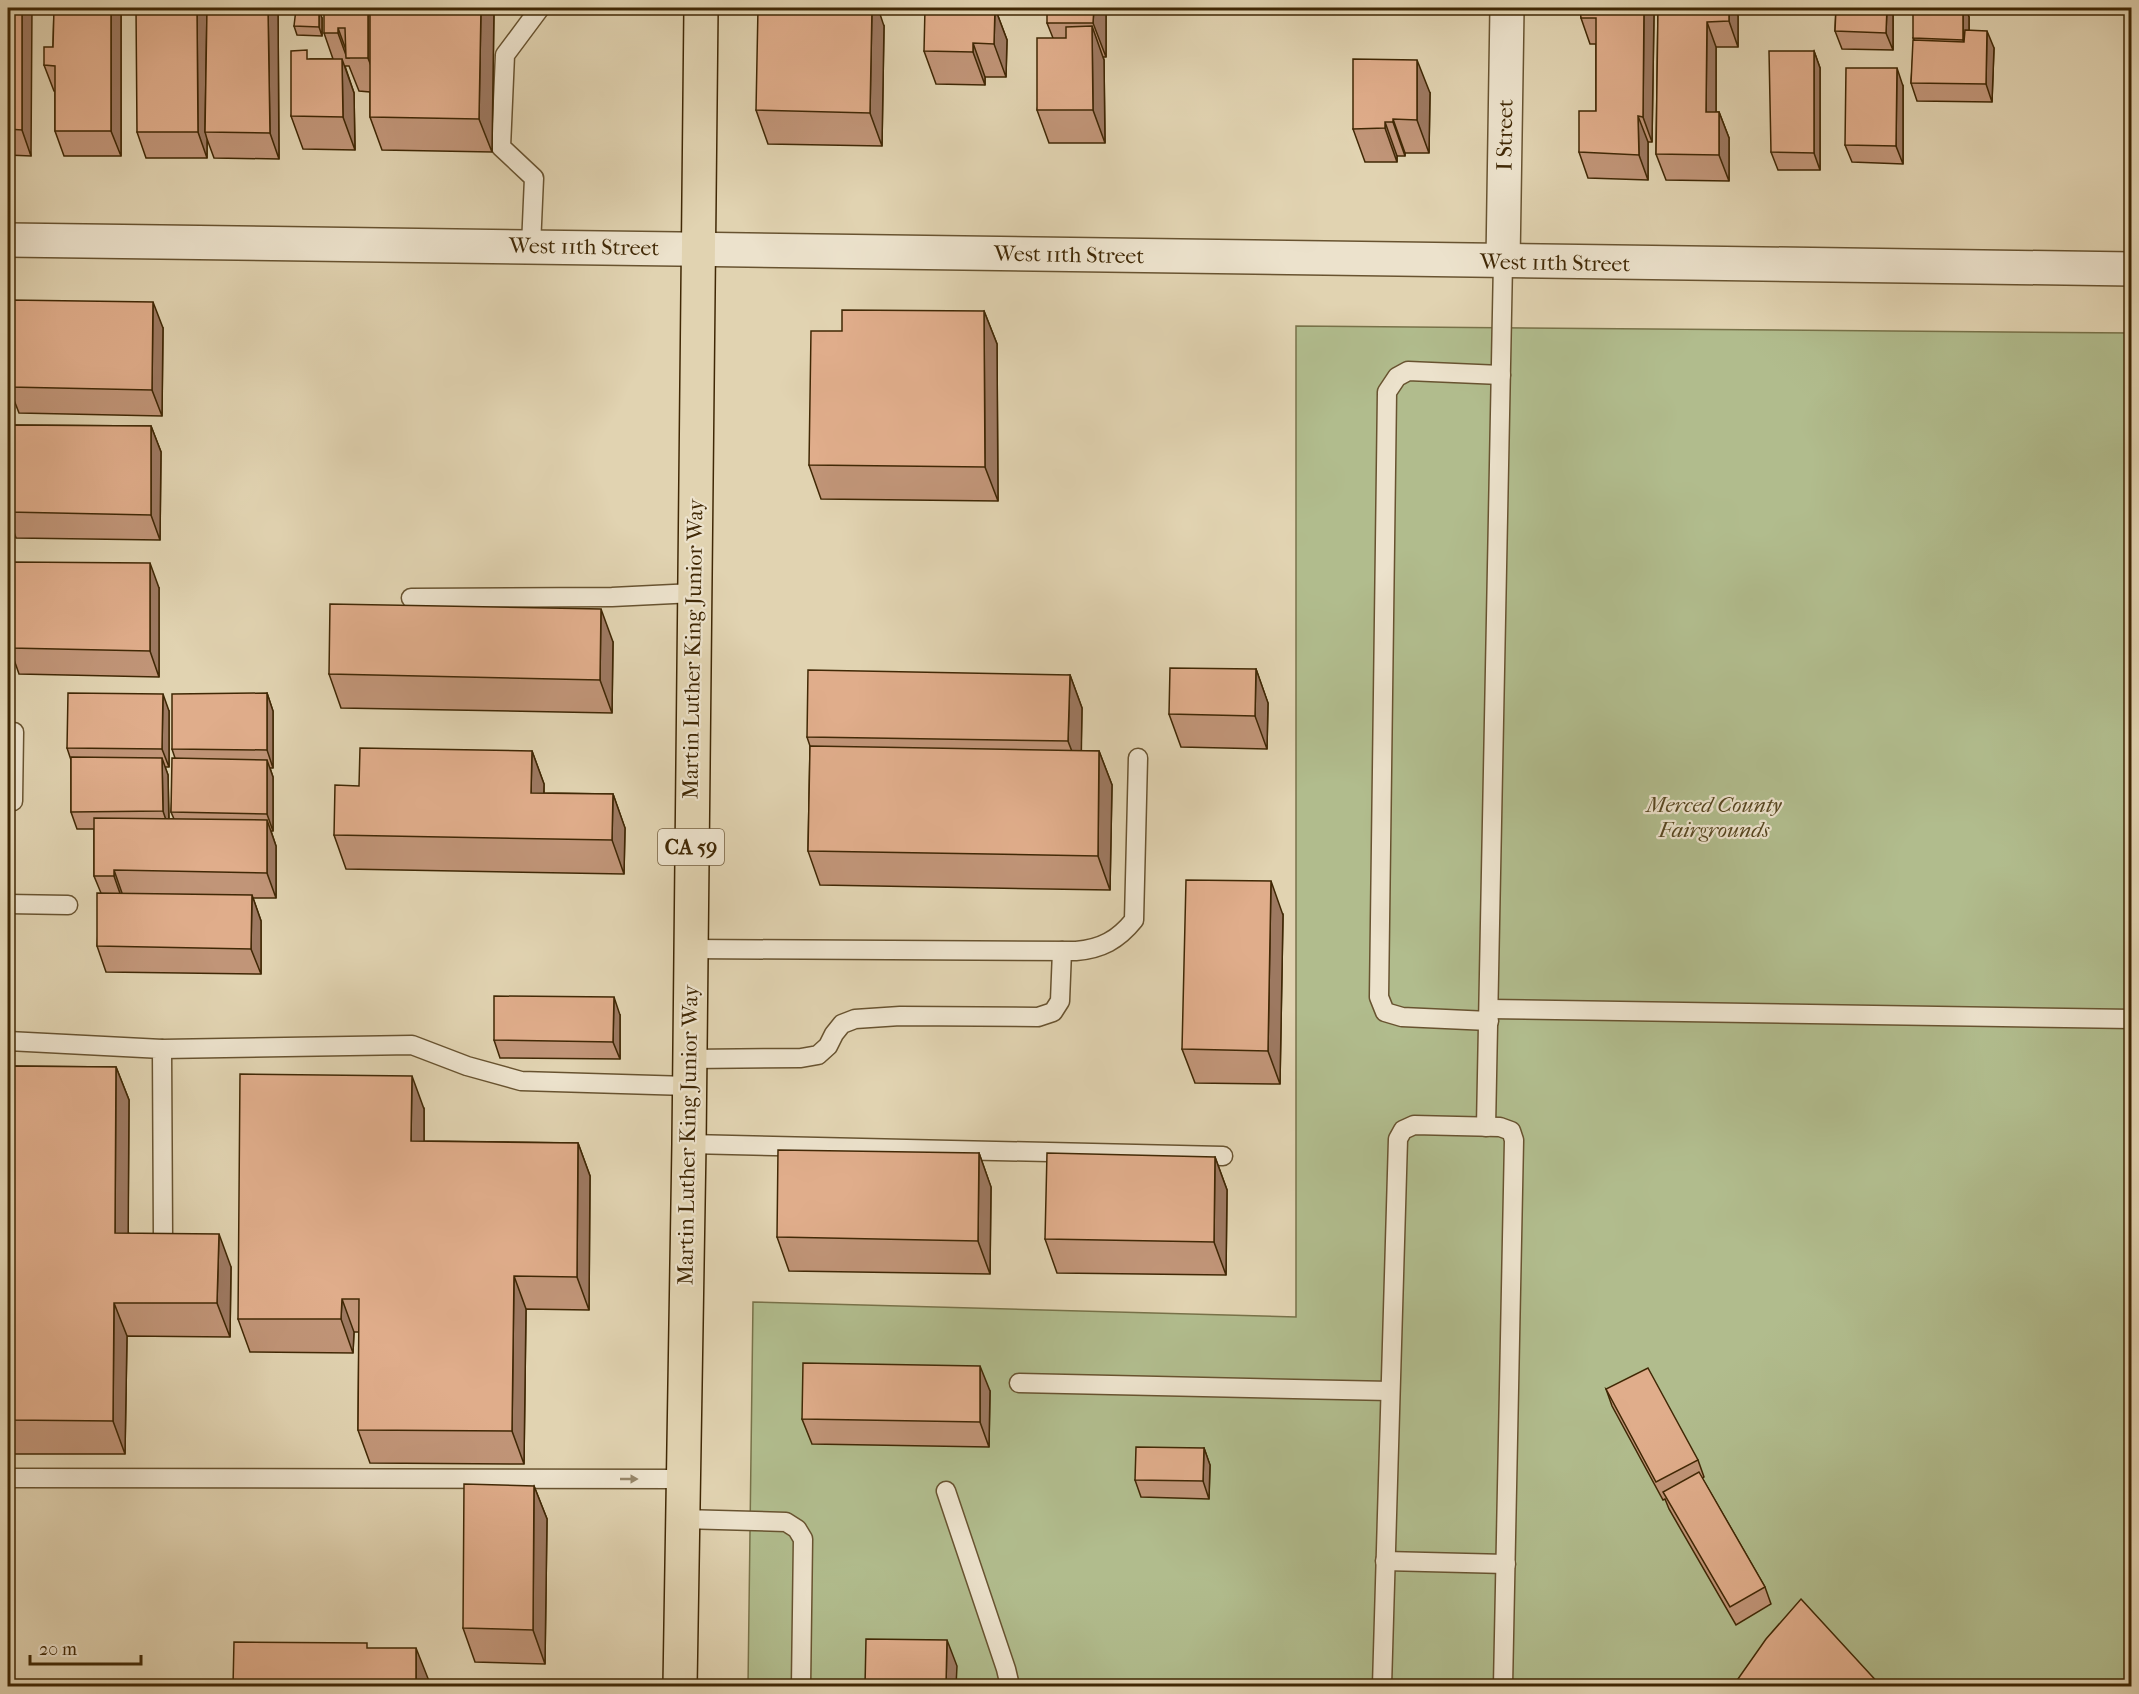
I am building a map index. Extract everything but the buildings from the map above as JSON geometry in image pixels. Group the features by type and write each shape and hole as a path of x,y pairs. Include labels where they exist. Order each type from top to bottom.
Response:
{"highway":[{"name":"Martin Luther King Junior Way","path":"680,1686 689,1144 701,8"}],"street":[{"name":"I Street","path":"1503,262 1507,8"},
{"name":"West 11th Street","path":"8,240 2132,269"}],"lane":[{"path":"531,246 534,178 501,147 501,135 505,55 540,8"},
{"path":"1486,1127 1503,262"},
{"path":"1501,375 1408,371 1397,377 1388,392 1379,997 1385,1012 1402,1017 1489,1015 2132,1019"},
{"path":"411,598 612,597 694,593"},
{"path":"8,732 14,732 14,801 8,801"},
{"path":"690,949 1093,950 1122,934 1134,920 1138,758"},
{"path":"8,904 68,905"},
{"path":"8,1041 162,1049 412,1045 467,1066 521,1081 689,1073 818,1055 828,1046 834,1034 843,1024 855,1019 900,1016 1038,1017 1053,1012 1060,1001 1062,951"},
{"path":"162,1049 164,1238"},
{"path":"1382,1686 1398,1139 1403,1130 1414,1125 1500,1127 1511,1131 1515,1140 1503,1686"},
{"path":"689,1144 1223,1156"},
{"path":"1019,1383 1390,1391"},
{"path":"8,1478 683,1479"},
{"path":"946,1491 1010,1686"},
{"path":"682,1519 786,1522 797,1529 803,1539 801,1686"},
{"path":"1385,1561 1506,1564"}],"green space":[{"name":"Merced County Fairgrounds","path":"1296,326 2131,333 2131,1686 748,1686 753,1302 1296,1317"}]}
